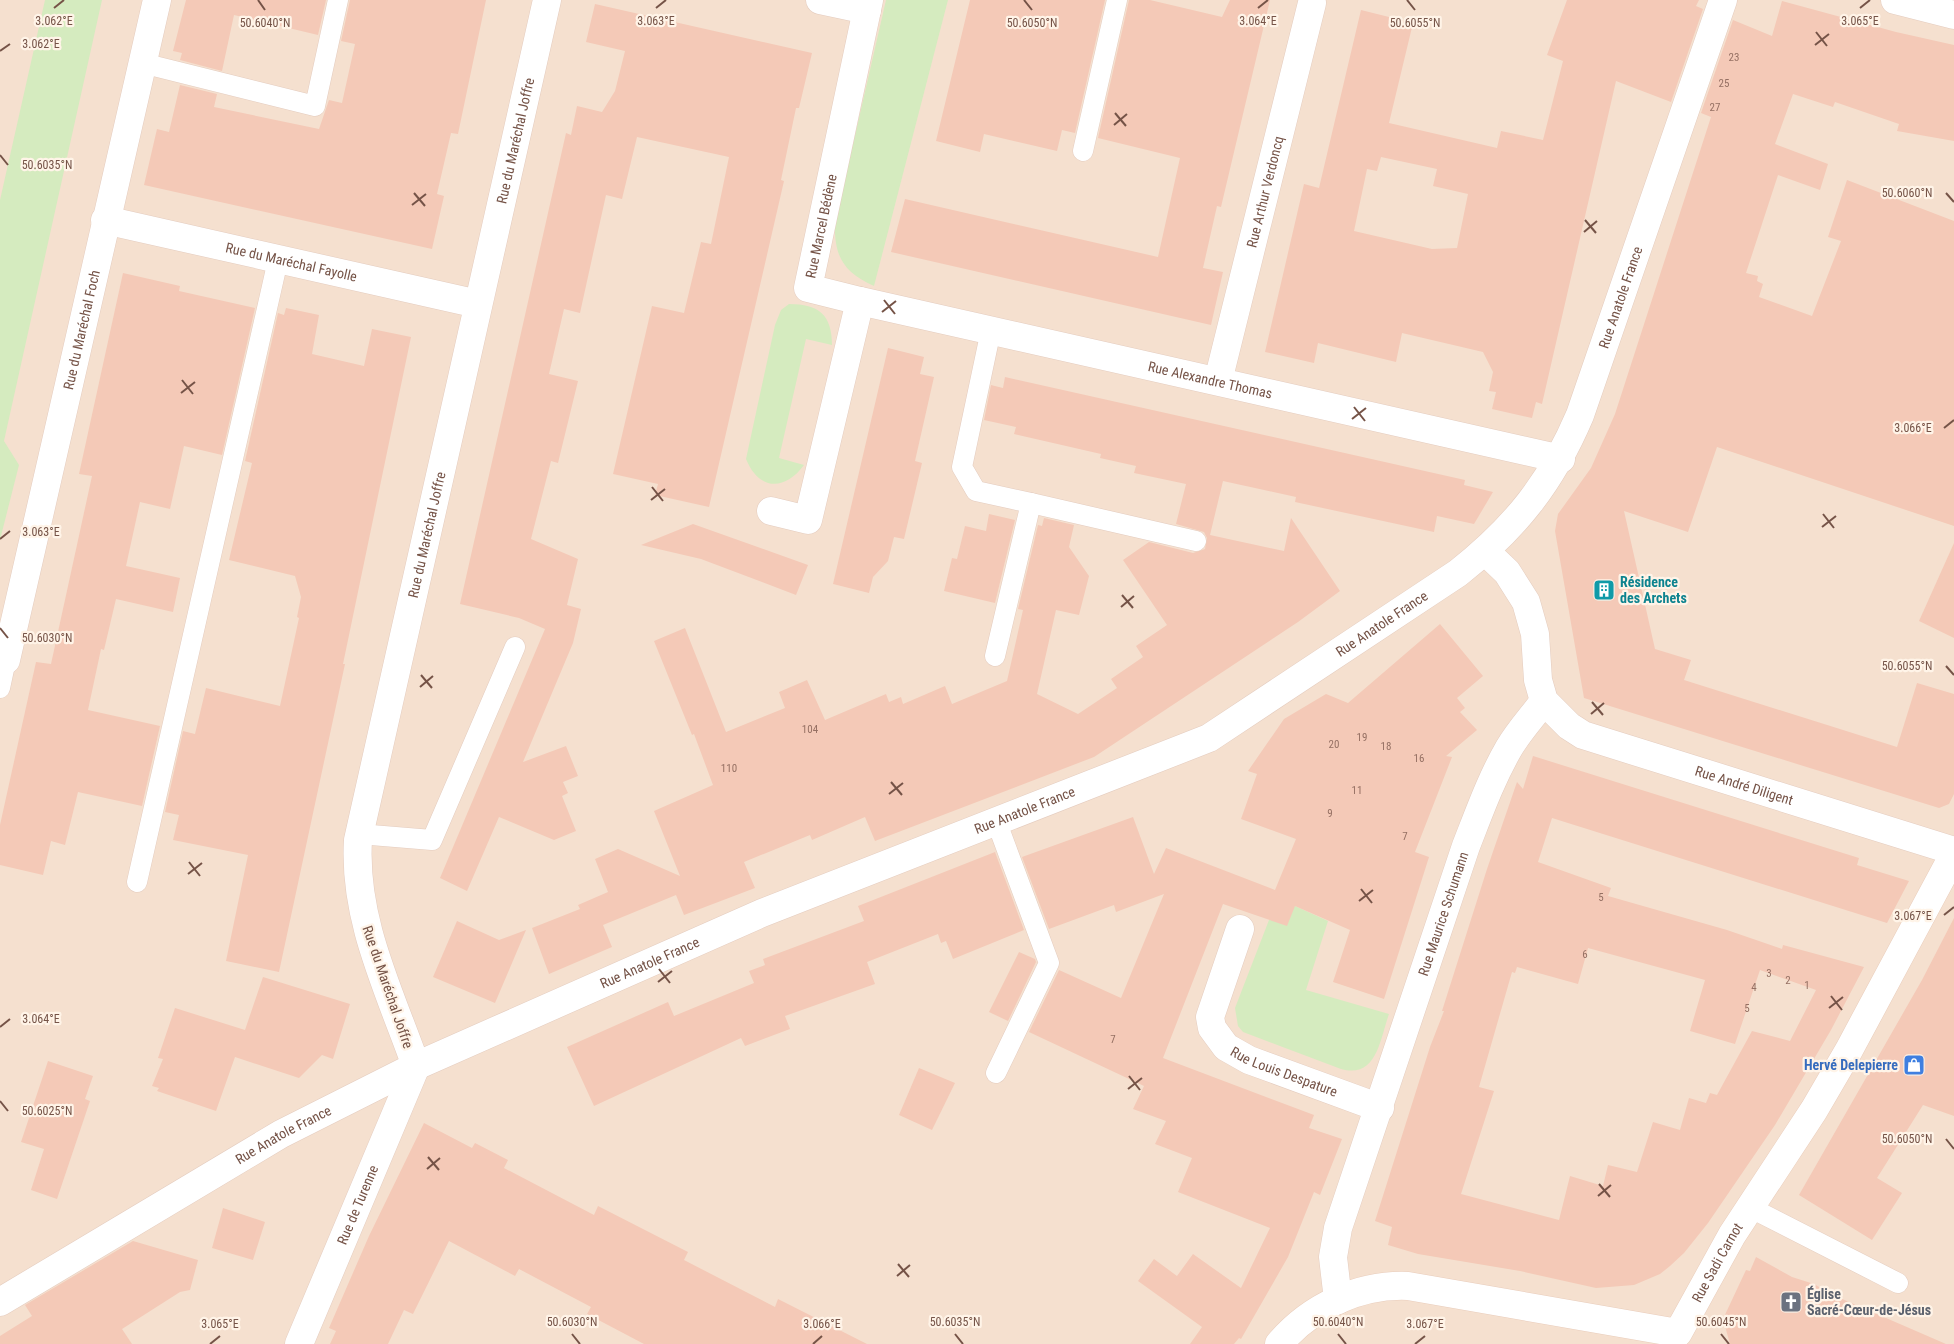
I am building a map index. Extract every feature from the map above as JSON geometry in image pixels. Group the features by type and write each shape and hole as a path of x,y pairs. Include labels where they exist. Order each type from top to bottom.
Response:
{"street":[{"name":"Rue du Maréchal Foch","path":"3,659 157,0"},
{"name":"Rue du Maréchal Joffre","path":"416,1066 382,975 363,915 356,865 359,834 547,0"},
{"path":"820,0 868,5"},
{"name":"Rue Anatole France","path":"0,1302 281,1134 416,1066 725,928 1209,738 1430,592 1485,551 1520,517 1561,459 1580,415 1723,0"},
{"path":"1895,0 1954,15"},
{"name":"Rue Arthur Verdoncq","path":"1218,380 1312,3"},
{"name":"Rue Marcel Bédène","path":"860,300 808,288 868,5"},
{"name":"Rue du Maréchal Fayolle","path":"105,220 478,304"},
{"path":"771,510 808,520 860,300"},
{"name":"Rue Alexandre Thomas","path":"860,300 1561,459"},
{"path":"1485,551 1507,572 1526,602 1535,634 1538,680 1544,701"},
{"name":"Rue André Diligent","path":"1544,701 1569,726 1583,735 1954,853"},
{"name":"Rue Maurice Schumann","path":"1338,1300 1334,1243 1466,846 1490,784 1511,745 1544,701"},
{"name":"Rue Sadi Carnot","path":"1279,1344 1308,1318 1338,1300 1376,1287 1408,1286 1676,1339 1715,1265 1749,1207 1832,1079 1954,853"},
{"name":"Rue Louis Despature","path":"1240,929 1210,1017 1212,1028 1218,1037 1226,1047 1249,1060 1380,1108"},
{"name":"Rue de Turenne","path":"299,1344 416,1066"}],"lane":[{"path":"142,63 315,106 338,0"},
{"path":"1083,151 1117,0"},
{"path":"137,882 278,260"},
{"path":"991,330 962,467 976,491 1196,541"},
{"path":"995,656 1031,503"},
{"path":"359,834 432,840 515,647"},
{"path":"0,688 3,659"},
{"path":"996,1073 1049,963 997,822"},
{"path":"1749,1207 1898,1283"}],"shaded area":[{"path":"0,0 1954,0 1954,1344 0,1344"}],"green space":[{"path":"45,0 102,0 4,441 19,465 0,540 0,200"},
{"path":"886,0 948,0 874,286 855,275 842,262 836,245 835,223"},
{"path":"789,304 808,306 822,313 830,326 832,345 806,339 779,458 804,465 789,480 773,484 765,482 758,477 751,470 746,459 775,325 781,310"},
{"path":"1295,906 1328,921 1306,990 1389,1014 1375,1055 1370,1063 1362,1068 1353,1071 1341,1069 1243,1032 1238,1026 1235,1008 1269,920"}],"building":[{"path":"186,0 326,0 318,35 234,15 222,71 180,60 182,53 173,51"},
{"path":"350,0 486,0 458,134 451,133 437,194 444,196 432,249 144,185 157,129 169,132 180,85 217,94 214,107 319,129 329,100 342,103 355,44 341,41"},
{"path":"970,0 1105,0 1075,133 1062,130 1057,151 984,134 980,152 936,141"},
{"path":"1129,0 1150,0 1222,17 1230,0 1270,0 1221,207 1217,206 1203,268 1223,272 1211,325 891,252 905,199 1158,257 1180,158 1098,138"},
{"path":"1567,0 1699,0 1696,6 1703,9 1671,102 1616,81 1542,404 1536,402 1532,418 1492,409 1496,392 1489,391 1493,372 1483,352 1402,333 1396,362 1318,343 1314,363 1265,352 1304,184 1319,188 1361,10 1413,23 1389,123 1497,148 1501,131 1543,140 1563,61 1547,55","holes":["1381,157 1437,169 1433,186 1468,194 1457,248 1432,249 1354,231 1367,169 1377,171"]},
{"path":"1782,1 1896,32 1954,45 1954,141 1897,131 1899,124 1835,102 1833,107 1793,94 1775,144 1828,164 1820,190 1778,175 1746,273 1758,276 1757,281 1763,284 1759,297 1812,316 1841,241 1828,237 1847,180 1954,221 1954,526 1717,447 1688,532 1624,511 1655,649 1691,660 1684,680 1897,747 1917,683 1954,694 1954,794 1949,804 1939,808 1584,698 1555,531 1558,514 1591,468 1615,414 1711,117 1701,113 1733,20 1772,36"},
{"path":"595,4 812,53 799,108 796,108 781,180 784,181 709,507 655,495 658,484 613,474 652,306 684,313 701,242 711,244 729,157 637,137 622,199 606,195 580,313 564,309 549,374 578,381 558,463 551,461 531,539 578,559 567,605 581,609 573,643 523,762 566,746 578,776 563,782 568,793 562,796 576,831 554,840 499,817 467,891 440,878 545,629 519,618 460,604 566,133 571,135 577,106 602,112 615,91 625,51 586,42"},
{"path":"123,273 180,286 179,291 255,308 222,455 184,446 170,509 140,502 126,566 180,578 173,612 116,599 104,650 101,649 88,710 160,726 142,806 78,792 65,845 51,841 43,875 0,865 0,825 36,662 51,664 92,476 79,474"},
{"path":"286,308 319,315 312,354 364,366 372,329 411,337 343,664 345,664 279,972 226,961 248,855 173,840 179,815 165,812 183,731 195,734 206,688 280,706 299,618 297,617 301,597 295,576 229,560 252,463 245,461 278,313 284,315"},
{"path":"888,348 924,357 920,374 934,377 915,461 922,463 904,539 894,537 888,561 873,577 869,593 833,584"},
{"path":"1005,377 1465,480 1464,485 1493,492 1474,524 1437,516 1434,532 1295,502 1296,497 1223,481 1210,535 1284,551 1291,518 1340,591 1298,622 1094,757 875,841 865,817 812,840 810,835 744,862 755,888 684,915 676,895 603,925 612,947 549,974 532,928 580,909 578,905 608,892 595,859 618,849 680,876 654,811 713,785 694,734 692,735 654,641 685,628 726,732 785,708 779,692 807,680 825,720 886,694 889,702 901,697 903,704 945,686 952,704 1007,681 1023,610 1018,609 1038,525 1042,526 1044,518 1074,525 1069,547 1089,576 1079,615 1056,610 1037,694 1078,714 1117,688 1111,679 1143,657 1136,646 1167,625 1123,560 1149,542 1193,553 1205,549 1207,538 1204,532 1176,524 1186,484 1134,473 1136,466 1100,458 1101,454 1014,434 1016,427 984,420 991,385 1003,388"},
{"path":"989,514 1015,520 995,603 944,591 952,558 957,559 965,526 986,531"},
{"path":"693,524 808,565 796,595 701,559 641,545"},
{"path":"1954,543 1954,638 1919,621"},
{"path":"1440,624 1483,676 1457,698 1465,708 1460,712 1477,730 1446,756 1452,757 1415,852 1429,857 1384,999 1333,982 1350,930 1295,906 1287,926 1223,904 1163,1058 1314,1115 1309,1128 1342,1139 1320,1195 1314,1192 1288,1257 1241,1339 1239,1338 1234,1344 1190,1344 1202,1327 1138,1281 1154,1259 1177,1276 1193,1254 1241,1288 1270,1228 1178,1192 1192,1158 1155,1144 1166,1121 1133,1109 1144,1086 1029,1032 1059,970 1121,998 1164,894 1116,912 1114,905 1049,929 1022,857 1133,817 1154,874 1166,848 1275,890 1296,839 1241,819 1257,774 1248,771 1284,719 1326,694 1348,703"},
{"path":"1533,756 1859,858 1857,865 1909,881 1887,923 1552,818 1538,862 1611,888 1608,896 1727,930 1782,949 1783,945 1864,967 1831,1030 1775,1125 1708,1223 1684,1253 1670,1266 1660,1274 1634,1285 1596,1288 1520,1271 1418,1254 1388,1245 1392,1227 1375,1221 1430,1047 1444,1011 1442,1011 1487,869 1517,782 1523,789","holes":["1588,948 1705,980 1690,1031 1735,1044 1760,970 1816,990 1790,1041 1752,1031 1717,1095 1710,1093 1706,1103 1689,1098 1680,1130 1653,1122 1637,1172 1608,1165 1603,1186 1570,1176 1559,1220 1461,1194 1494,1091 1479,1087 1512,972 1515,973 1517,967 1578,984"]},
{"path":"995,852 1024,930 953,959 946,941 941,943 938,934 867,962 875,984 785,1016 790,1029 745,1046 741,1038 594,1106 567,1047 668,1002 674,1016 754,983 749,971 765,965 763,959 864,921 858,906"},
{"path":"1954,918 1954,1116 1923,1105 1877,1178 1902,1193 1872,1240 1799,1195 1922,980"},
{"path":"457,921 499,940 526,930 495,1003 433,977"},
{"path":"1019,952 1035,959 1036,962 1008,1021 989,1012"},
{"path":"263,977 350,1004 333,1059 322,1055 299,1078 235,1057 216,1111 157,1091 159,1088 152,1086 163,1059 158,1058 175,1008 245,1030"},
{"path":"48,1061 93,1076 85,1099 90,1101 57,1199 31,1190 44,1149 21,1142"},
{"path":"919,1068 955,1083 932,1130 899,1115"},
{"path":"424,1123 472,1148 475,1143 508,1160 504,1168 594,1215 598,1206 688,1252 684,1260 775,1307 778,1299 867,1344 644,1344 587,1314 591,1307 519,1269 515,1276 449,1241 413,1314 404,1310 388,1344 330,1344 336,1331 329,1328 369,1236"},
{"path":"223,1208 265,1222 253,1260 212,1248"},
{"path":"133,1241 198,1260 190,1290 180,1292 122,1329 132,1344 0,1344 0,1336 32,1316 25,1305"},
{"name":"Église Sacré-Cœur-de-Jésus","path":"1756,1257 1792,1277 1814,1284 1833,1295 1946,1344 1730,1344 1723,1319 1746,1270 1750,1271"}],"place":[{"name":"Résidence des Archets","path":"1604,590"},
{"name":"Hervé Delepierre","path":"1914,1065"},
{"name":"Église Sacré-Cœur-de-Jésus","path":"1791,1302"}]}
